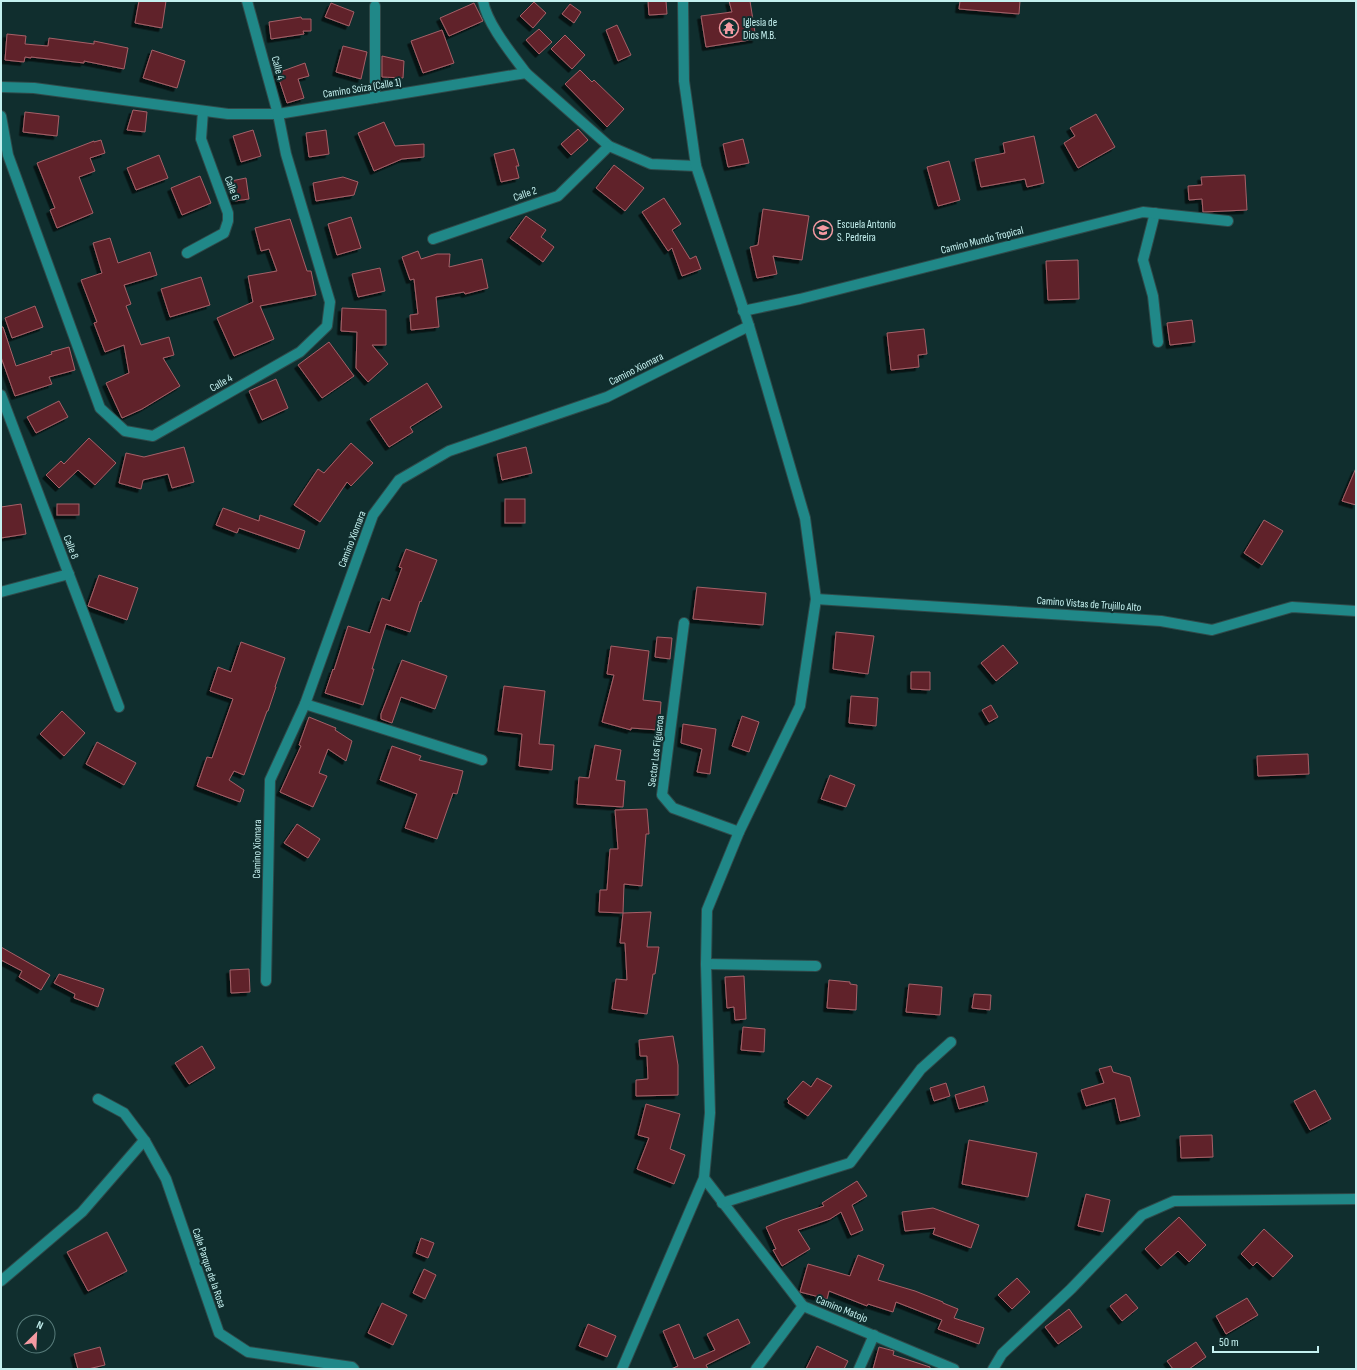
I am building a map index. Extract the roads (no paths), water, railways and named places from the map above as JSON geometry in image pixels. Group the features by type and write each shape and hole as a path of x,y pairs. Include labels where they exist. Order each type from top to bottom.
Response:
{"street":[{"name":"Calle 4","path":"1,116 8,155 100,408 125,431 153,436 300,352 326,326 330,302 286,154 278,114 247,1"},
{"path":"483,1 485,10 505,44 526,73 608,146 651,164 696,166"},
{"path":"622,1369 704,1178 710,1113 706,910 739,832 800,706 816,599 805,518 749,326 696,166 684,81 683,1"},
{"path":"374,98 375,6"},
{"name":"Camino Soiza (Calle 1)","path":"1,87 34,88 228,114 278,114 526,73"},
{"name":"Calle 6","path":"187,253 224,233 228,221 228,214 201,139 203,111"},
{"name":"Calle 2","path":"433,238 558,196 608,146"},
{"name":"Camino Mundo Tropical","path":"743,311 800,299 1143,212 1228,221"},
{"path":"1155,213 1143,260 1153,296 1158,342"},
{"name":"Camino Xiomara","path":"266,981 270,780 306,704 373,515 399,480 449,451 607,397 749,326"},
{"name":"Calle 8","path":"1,395 119,707"},
{"path":"1,592 69,574"},
{"name":"Camino Vistas de Trujillo Alto","path":"816,599 1161,621 1212,630 1292,607 1356,611"},
{"name":"Sector Los Figueroa","path":"684,623 662,795 673,808 739,832"},
{"path":"306,704 482,760"},
{"path":"706,964 816,966"},
{"path":"722,1203 850,1163 921,1069 951,1042"},
{"name":"Calle Parque de la Rosa","path":"98,1099 124,1112 145,1141 166,1179 219,1333 248,1352 352,1367 354,1369"},
{"path":"1,1281 82,1212 145,1141"},
{"name":"Camino Matojo","path":"704,1178 803,1306 954,1369"},
{"path":"993,1369 1002,1354 1071,1289 1142,1215 1174,1201 1356,1199"},
{"path":"756,1369 803,1306"},
{"path":"859,1369 874,1335"}],"place":[{"name":"Iglesia de Dios M.B.","path":"729,28"},
{"name":"Escuela Antonio S. Pedreira","path":"823,230"}]}
